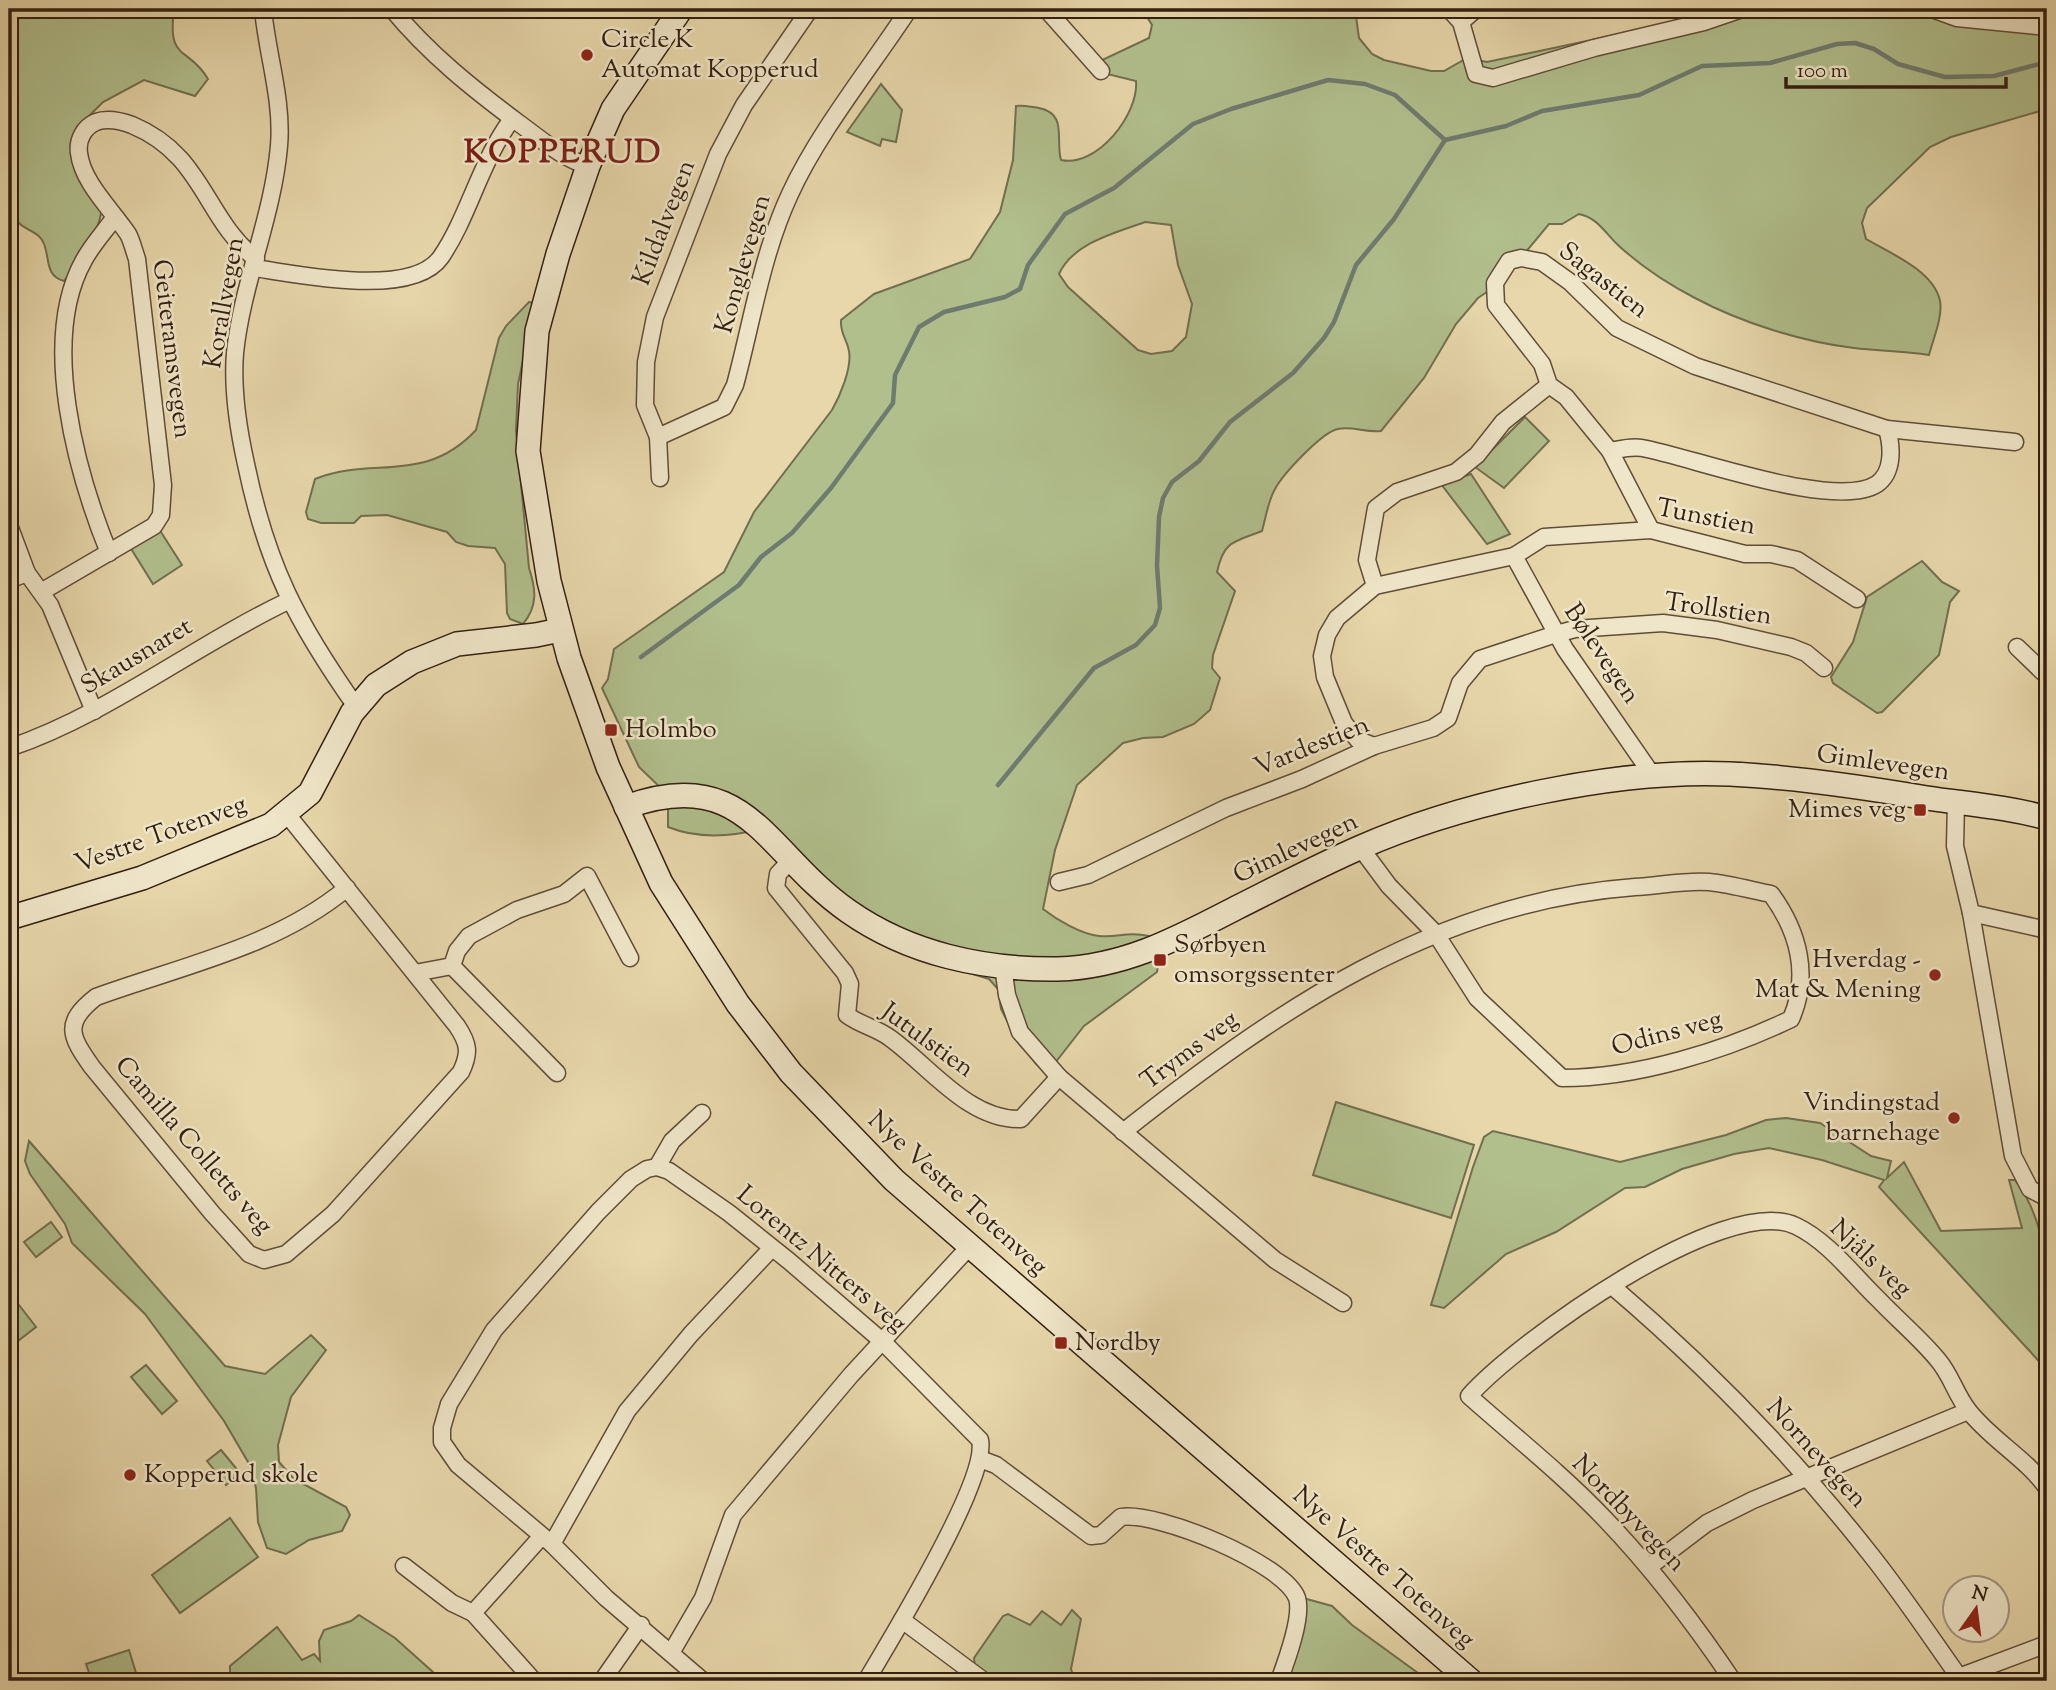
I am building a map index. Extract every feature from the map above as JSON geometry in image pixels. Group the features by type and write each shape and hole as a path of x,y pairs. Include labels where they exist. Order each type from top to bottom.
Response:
{"street":[{"name":"Korallvegen","path":"263,9 277,98 280,144 235,353 235,398 259,522 288,601 356,708"},
{"path":"392,9 441,62 562,155 588,166"},
{"path":"560,629 528,451 537,331 558,254 588,166 613,109 681,9"},
{"name":"Kildalvegen","path":"660,478 657,437 645,405 646,362 656,317 718,154 744,105 810,9"},
{"name":"Konglevegen","path":"657,437 724,407 735,385 774,234 790,194 808,160 909,9"},
{"path":"1046,9 1101,71"},
{"path":"1449,9 1461,22 1476,74 1493,78 1594,48 1704,22 1742,9"},
{"path":"1461,22 1476,9"},
{"path":"1932,9 1957,18 2047,27"},
{"path":"255,264 372,281 402,279 424,273 440,258 494,144 512,118"},
{"name":"Geiteramsvegen","path":"41,592 154,526 162,515 163,485 143,294 130,237 83,170 79,142 86,130 94,123 106,120 126,123 166,144 187,164 238,245 255,264"},
{"path":"109,553 82,482 67,402 63,353 74,283 84,260 116,217"},
{"name":"Sagastien","path":"1651,530 1610,450 1566,397 1549,385 1542,364 1496,305 1495,283 1509,261 1521,258 1542,262 1570,282 1617,328 1670,356 1887,429 2015,442"},
{"path":"1375,586 1367,560 1377,508 1397,492 1457,472 1477,455 1503,422 1549,385"},
{"path":"1610,450 1643,448 1798,486 1855,490 1877,484 1890,463 1887,429"},
{"path":"9,525 27,573 50,605 94,711"},
{"name":"Tunstien","path":"1374,746 1358,740 1344,723 1325,677 1322,656 1327,635 1337,618 1375,586 1514,556 1544,537 1651,530 1745,554 1771,554 1797,560 1857,599"},
{"name":"Bølevegen","path":"1514,556 1556,634 1653,776"},
{"path":"9,580 27,573"},
{"name":"Skausnaret","path":"9,748 55,733 243,622 288,601"},
{"name":"Trollstien","path":"1556,634 1575,629 1662,623 1791,647 1806,653 1824,668"},
{"name":"Vestre Totenveg","path":"9,918 142,878 271,825 310,793 356,708 376,685 412,662 457,644 536,635 560,629"},
{"name":"Nye Vestre Totenveg","path":"560,629 578,689 626,807 661,883 703,952 791,1073 894,1180 1471,1681"},
{"name":"Vardestien","path":"1059,882 1088,875 1226,808 1302,779 1374,746 1433,728 1448,718 1461,683 1480,659 1556,634"},
{"path":"2017,648 2046,672"},
{"name":"Gimlevegen","path":"626,807 666,796 702,796 723,801 741,812 847,910 874,927 933,953 1003,966 1080,968 1140,955 1360,847 1487,806 1552,791 1653,776 1729,774 1842,786 2047,818"},
{"path":"1956,802 1955,846 1971,913 2013,1156 2030,1189 2047,1198"},
{"name":"Camilla Colletts veg","path":"286,813 347,888 415,973 467,1041 468,1056 461,1072 333,1214 286,1254 264,1260 249,1254 92,1067 76,1044 72,1025 79,1011 96,997 262,939 315,912 347,888"},
{"name":"Odins veg","path":"1360,847 1389,886 1436,934 1477,998 1562,1078 1599,1078 1648,1068 1761,1034 1791,1019 1799,1001 1803,974 1795,937 1771,894 1707,882 1599,890 1533,904 1436,934"},
{"name":"Jutulstien","path":"791,860 778,874 776,888 845,973 850,985 847,1015 853,1020 889,1037 955,1093 976,1106 1011,1119 1021,1119 1059,1077"},
{"path":"452,966 457,951 469,936 517,910 564,894 587,876 630,958"},
{"path":"1971,913 2047,930"},
{"name":"Tryms veg","path":"1123,1132 1206,1066 1279,1017 1367,964 1436,934"},
{"path":"415,973 452,966"},
{"path":"452,966 557,1073"},
{"path":"1003,966 1007,995 1020,1032 1059,1077 1275,1260 1343,1303"},
{"path":"702,1113 672,1141 657,1167 647,1169 631,1180 598,1212 494,1330 449,1404 442,1428 442,1442 458,1465 703,1681"},
{"name":"Lorentz Nitters veg","path":"657,1167 669,1171 729,1213 882,1341 973,1430 979,1440 981,1459"},
{"name":"Njåls veg","path":"1469,1396 1487,1376 1559,1320 1612,1286 1679,1248 1741,1223 1774,1221 1796,1225 1823,1244 1940,1361 1968,1411 2047,1488"},
{"path":"671,1653 703,1598 733,1515 882,1341 970,1246"},
{"path":"473,1613 546,1541 627,1411 691,1334 771,1248"},
{"name":"Nornevegen","path":"1612,1286 1697,1361 1807,1477 1873,1557 1954,1679"},
{"name":"Nordbyvegen","path":"1469,1396 1569,1484 1649,1567 1733,1681"},
{"path":"1649,1567 1707,1523 1807,1477 1968,1411"},
{"path":"866,1681 902,1620 981,1459 996,1465 1091,1536 1101,1535 1121,1517 1147,1517 1215,1540 1273,1574 1289,1586 1297,1599 1298,1616 1279,1681"},
{"path":"404,1566 452,1603 473,1613 534,1681"},
{"path":"902,1620 984,1681"},
{"path":"602,1681 641,1625"},
{"path":"1954,1679 2047,1644"}],"green space":[{"path":"9,9 174,9 176,46 201,68 208,79 195,96 144,80 103,102 80,125 77,171 101,211 81,258 64,281 51,271 42,240 19,223 9,203"},
{"path":"1142,9 1355,9 1359,38 1372,54 1384,60 1431,71 1444,71 1467,58 1487,62 1686,20 1720,9 1964,9 2000,18 2020,16 2047,19 2047,109 1951,137 1930,147 1867,208 1862,223 1866,239 1910,264 1936,290 1940,301 1940,314 1929,355 1854,348 1814,341 1772,330 1732,315 1695,298 1655,274 1636,261 1596,222 1579,214 1562,224 1549,224 1500,283 1478,298 1456,324 1424,378 1381,431 1338,429 1303,454 1275,489 1262,531 1237,540 1227,548 1220,562 1217,572 1235,591 1213,655 1212,668 1220,678 1210,710 1194,724 1163,737 1123,743 1077,785 1055,850 1043,909 1070,926 1092,935 1149,936 1160,952 1157,972 1084,1026 1055,1063 1044,1067 1037,1065 1016,1038 1001,1009 998,989 989,979 930,961 761,829 714,836 691,834 668,827 668,795 639,767 602,688 608,679 614,649 724,572 754,512 832,410 842,390 849,365 849,351 841,320 874,294 970,259 1000,212 1013,160 1016,106 1039,108 1054,116 1059,128 1061,160 1088,156 1113,136 1123,123 1135,94 1136,81 1103,73 1100,61 1149,38 1152,25","holes":["1145,222 1171,225 1178,265 1192,304 1186,337 1172,351 1151,354 1138,350 1068,287 1059,274 1074,254 1096,240"]},
{"path":"881,84 902,110 896,142 882,139 880,146 847,132"},
{"path":"529,302 535,303 518,384 516,431 534,597 531,611 523,624 510,619 507,613 505,564 495,548 468,546 456,542 447,532 387,515 361,516 354,523 321,523 308,519 306,512 315,479 357,469 418,464 457,447 476,430 499,338 506,326"},
{"path":"1525,417 1549,441 1504,488 1475,467"},
{"path":"1471,474 1510,534 1487,544 1441,484"},
{"path":"159,529 182,565 153,584 130,547"},
{"path":"1922,561 1942,582 1959,591 1950,602 1939,655 1882,712 1877,713 1833,683 1831,677 1853,642 1867,597"},
{"path":"1336,1102 1474,1145 1451,1218 1313,1175"},
{"path":"1786,1118 1820,1123 1871,1156 1891,1161 1887,1178 1904,1162 1941,1231 2022,1228 2009,1180 2015,1180 2028,1201 2043,1247 2048,1296 2047,1370 1879,1187 1884,1180 1822,1160 1769,1148 1734,1154 1682,1169 1645,1187 1625,1188 1556,1232 1506,1254 1444,1308 1431,1305 1473,1167 1484,1137 1493,1131 1620,1162 1726,1135 1766,1120"},
{"path":"29,1141 225,1366 265,1374 311,1335 326,1350 291,1397 278,1445 279,1462 294,1479 346,1507 350,1515 342,1531 309,1540 286,1554 267,1548 258,1522 256,1488 248,1462 224,1421 145,1314 72,1243 65,1224 30,1174 25,1161"},
{"path":"51,1222 62,1237 36,1257 24,1242"},
{"path":"9,1292 36,1327 9,1348"},
{"path":"146,1365 177,1401 162,1414 131,1377"},
{"path":"221,1450 240,1473 226,1485 207,1461"},
{"path":"230,1518 258,1557 180,1613 152,1575"},
{"path":"1292,1595 1332,1606 1352,1625 1429,1681 1279,1681 1290,1637"},
{"path":"1072,1610 1081,1619 1071,1669 1075,1681 992,1681 975,1668 974,1658 1003,1616 1008,1614 1030,1625 1042,1611 1061,1625"},
{"path":"359,1615 395,1638 443,1681 230,1681 230,1666 277,1627 302,1660 314,1654 320,1661 319,1641 324,1630 351,1621"},
{"path":"129,1650 137,1676 119,1681 92,1681 86,1664"}],"waterway":[{"path":"641,657 739,585 761,557 792,533 831,488 893,403 895,375 919,327 944,312 1005,297 1020,289 1028,265 1065,214 1114,188 1193,124 1231,109 1328,80 1365,84 1395,95 1445,140 1506,126 1542,111 1639,95 1702,66 1770,63 1837,44 1855,43 1874,49 1898,64 1945,77 1994,76 2047,62"},
{"path":"998,785 1094,668 1136,645 1155,625 1160,608 1157,566 1159,517 1163,498 1172,482 1199,461 1230,422 1293,373 1324,338 1334,322 1356,265 1394,219 1445,140"}],"place":[{"name":"Circle K Automat Kopperud","path":"587,55"},
{"name":"Holmbo","path":"611,730"},
{"name":"Mimes veg","path":"1920,810"},
{"name":"Sørbyen omsorgssenter","path":"1160,960"},
{"name":"Hverdag - Mat & Mening","path":"1935,975"},
{"name":"Vindingstad barnehage","path":"1954,1118"},
{"name":"Nordby","path":"1061,1343"},
{"name":"Kopperud skole","path":"130,1475"}],"district":[{"name":"KOPPERUD","path":"563,154"}]}
